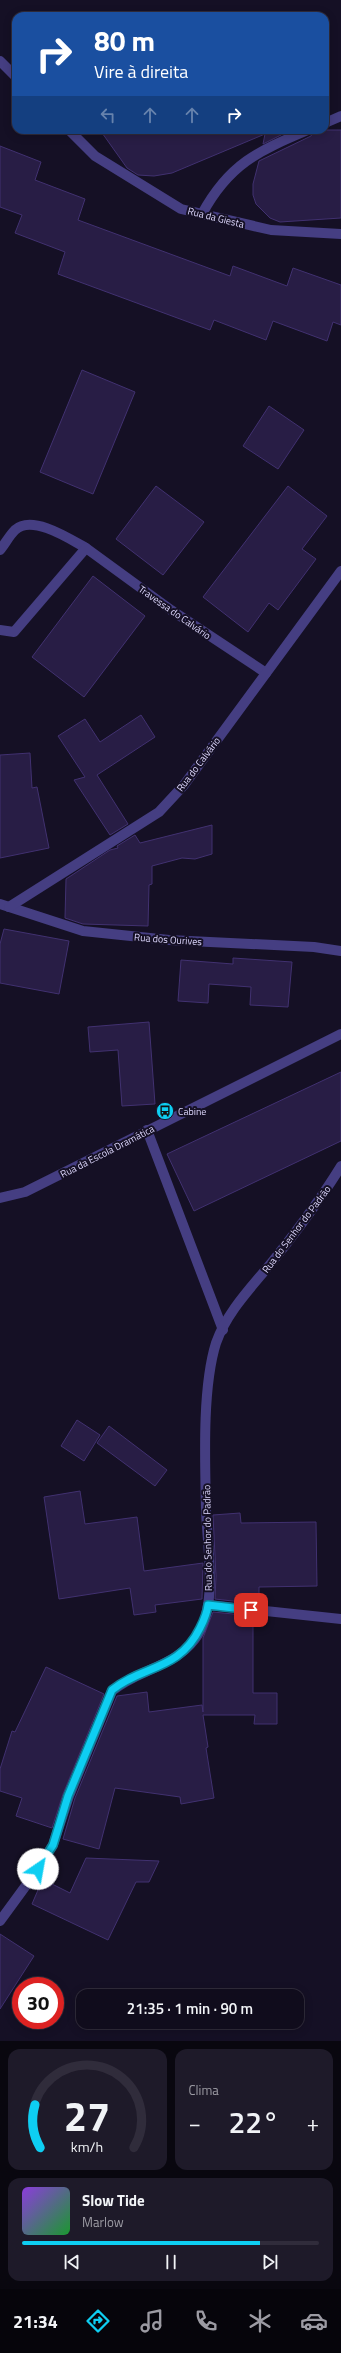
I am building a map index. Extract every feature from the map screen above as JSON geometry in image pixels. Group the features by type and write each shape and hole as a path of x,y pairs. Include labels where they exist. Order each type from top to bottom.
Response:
{"street":[{"path":"0,61 12,73"},
{"path":"329,121 341,116"},
{"name":"Rua da Giesta","path":"73,134 95,156 180,209 271,230 341,234"},
{"path":"202,214 215,191 232,171 265,148 298,134"},
{"name":"Travessa do Calvário","path":"0,550 16,529 34,524 60,533 86,548 171,610 266,673"},
{"path":"0,630 14,632 86,548"},
{"name":"Rua do Calvário","path":"4,906 159,812 184,785 341,571"},
{"name":"Rua dos Ourives","path":"4,906 83,931 169,940 314,947 341,951"},
{"name":"Rua da Escola Dramática","path":"0,1198 25,1192 341,1034"},
{"path":"147,1130 222,1330"},
{"name":"Rua do Senhor do Padrão","path":"0,1921 53,1845 68,1796 112,1690 125,1680 152,1671 174,1660 195,1639 207,1614 205,1432 209,1382 216,1343 232,1310 276,1257 341,1166"},
{"path":"208,1605 341,1619"}],"building":[{"path":"329,130 341,130 341,218 280,222 270,218 256,204 253,195 253,184 259,161 311,136 312,134 329,134"},
{"path":"103,134 265,134 172,173 154,176 138,175 127,168"},
{"path":"265,134 283,134 263,144"},
{"path":"0,146 41,162 35,180 85,199 78,220 230,276 233,266 287,286 293,268 341,285 341,325 333,322 327,341 273,321 266,340 214,320 210,330 58,274 65,252 15,233 22,215 0,207"},
{"path":"82,370 135,392 93,494 40,472"},
{"path":"269,406 304,430 278,469 243,446"},
{"path":"156,486 204,522 163,575 116,539"},
{"path":"288,486 327,516 302,549 316,559 278,610 269,603 248,632 203,597"},
{"path":"93,576 145,616 84,697 32,657"},
{"path":"141,715 155,737 97,775 128,824 110,835 74,780 85,777 58,736 85,719 100,742"},
{"path":"30,753 32,788 37,787 49,848 0,858 0,755"},
{"path":"212,825 212,854 195,859 182,858 152,866 152,884 149,885 148,926 83,924 65,918 66,879 110,850 118,848 117,846 135,835 140,843"},
{"path":"4,929 69,941 59,994 0,983 0,944"},
{"path":"233,958 292,962 288,1007 250,1005 251,987 209,984 208,1003 178,1001 181,960 233,964"},
{"path":"149,1022 155,1104 122,1106 118,1050 90,1052 88,1027"},
{"path":"341,1072 341,1141 194,1211 167,1154"},
{"path":"77,1420 100,1435 84,1461 61,1446"},
{"path":"109,1426 167,1470 155,1486 97,1443"},
{"path":"80,1491 85,1524 137,1517 144,1571 203,1563 202,1599 155,1605 156,1612 134,1615 130,1588 59,1599 44,1497"},
{"path":"240,1513 241,1523 316,1522 317,1586 259,1587 259,1604 215,1599 216,1576 213,1515"},
{"path":"213,1612 253,1616 253,1693 277,1693 277,1724 254,1724 255,1715 203,1715 208,1747 206,1748 214,1798 181,1804 180,1797 115,1788 99,1849 63,1839 75,1798 117,1696 147,1692 149,1712 202,1705 203,1712 203,1638"},
{"path":"46,1667 104,1694 63,1794 52,1828 16,1816 22,1798 0,1791 0,1769 12,1731 15,1732"},
{"path":"86,1858 159,1861 149,1882 136,1882 108,1940 32,1904 41,1883 50,1883 70,1893"},
{"path":"0,1934 34,1956 21,1977 12,1977 12,1990 0,2009"}],"place":[{"name":"Cabine","path":"165,1111"}],"route":[{"path":"38,1869 53,1845 68,1796 112,1690 125,1680 152,1671 174,1660 195,1639 207,1614 208,1605 251,1610"}]}
